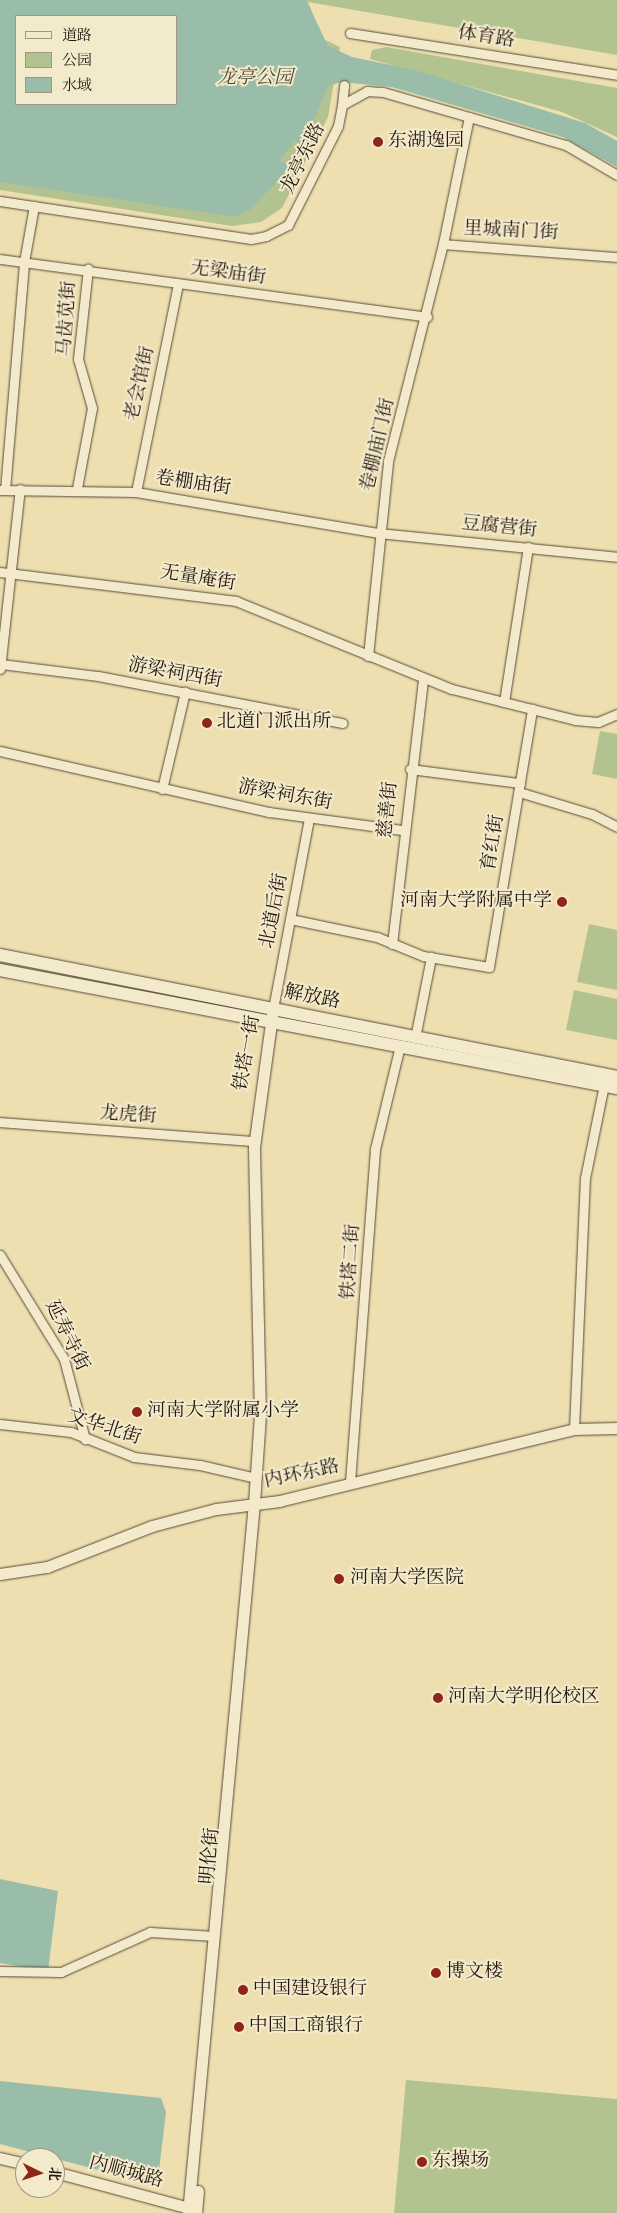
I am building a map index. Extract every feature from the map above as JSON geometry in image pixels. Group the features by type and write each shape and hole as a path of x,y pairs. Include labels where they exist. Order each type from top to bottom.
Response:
{"main road":[{"name":"解放路","path":"0,955 400,1046 617,1088"},
{"name":"解放路","path":"0,970 273,1018 415,1038 617,1077"}],"street":[{"name":"体育路","path":"350,33 617,75"},
{"path":"342,105 344,85"},
{"name":"龙亭东路","path":"0,201 251,239 266,236 291,220 338,126 342,105 358,93 383,92 566,146 617,175"},
{"name":"里城南门街","path":"469,117 443,244 617,257"},
{"path":"2,490 24,262 34,206"},
{"name":"卷棚庙门街","path":"368,656 378,533 390,452 427,317 443,244"},
{"name":"无梁庙街","path":"0,259 427,317"},
{"name":"马齿苋街","path":"77,488 92,408 78,359 88,270"},
{"name":"老会馆街","path":"136,492 178,284"},
{"name":"卷棚庙街","path":"2,490 77,488 136,492 378,533"},
{"path":"0,667 20,489"},
{"name":"豆腐营街","path":"378,533 617,557"},
{"path":"504,702 528,547"},
{"name":"无量庵街","path":"0,572 236,601 368,656"},
{"path":"368,656 423,680 532,710 598,722 617,714"},
{"name":"游梁祠西街","path":"0,667 185,692 343,723"},
{"name":"慈善街","path":"392,944 402,830 423,680"},
{"path":"162,789 185,692"},
{"name":"育红街","path":"430,957 489,967 532,710"},
{"name":"游梁祠东街","path":"0,751 162,789 308,818 402,830"},
{"path":"410,769 519,788 583,811 617,827"},
{"name":"北道后街","path":"273,1018 308,818"},
{"path":"290,919 377,937 430,957 415,1038"},
{"name":"铁塔一街","path":"257,1503 256,1478 260,1414 254,1141 273,1018"},
{"name":"铁塔一街","path":"257,1503 266,1416 260,1142 273,1018"},
{"name":"铁塔二街","path":"350,1482 376,1149 400,1046"},
{"path":"574,1428 585,1178 604,1085"},
{"name":"龙虎街","path":"0,1122 254,1141"},
{"name":"延寿寺街","path":"0,1255 64,1359 85,1439"},
{"name":"文华北街","path":"0,1424 59,1430 134,1457 200,1464 256,1478"},
{"name":"内环东路","path":"0,1574 67,1561 164,1522 350,1482 574,1428 617,1428"},
{"name":"明伦街","path":"191,2211 214,1936 257,1503"},
{"name":"明伦街","path":"191,2211 257,1503"},
{"path":"0,1971 61,1972 150,1932 214,1936"},
{"path":"0,2158 15,2162"},
{"name":"内顺城路","path":"65,2175 191,2211"}],"green space":[{"name":"龙亭公园","path":"0,0 617,0 617,55 308,2 323,39 340,47 328,117 282,208 261,222 232,226 0,190"},
{"path":"386,47 617,88 617,137 562,112 370,59 372,50"},
{"path":"600,731 617,734 617,779 592,774"},
{"path":"589,924 617,930 617,990 577,982"},
{"path":"574,990 617,999 617,1040 566,1030"},
{"path":"406,2080 617,2099 617,2213 394,2213"}],"water":[{"name":"龙亭公园","path":"0,0 306,0 328,46 352,57 415,70 585,123 617,141 617,167 563,137 392,87 341,82 328,86 303,146 294,141 280,160 290,167 251,209 236,217 0,182"},
{"path":"0,1879 58,1891 48,1971 0,1963"},
{"path":"0,2081 161,2098 166,2112 159,2170 144,2182 65,2161 65,2148 15,2148 0,2144"}],"place":[{"name":"东湖逸园","path":"378,142"},
{"name":"北道门派出所","path":"207,723"},
{"name":"河南大学附属中学","path":"562,902"},
{"name":"河南大学附属小学","path":"137,1412"},
{"name":"河南大学医院","path":"339,1579"},
{"name":"河南大学明伦校区","path":"438,1698"},
{"name":"博文楼","path":"436,1973"},
{"name":"中国建设银行","path":"243,1990"},
{"name":"中国工商银行","path":"239,2027"},
{"name":"东操场","path":"422,2162"}]}
